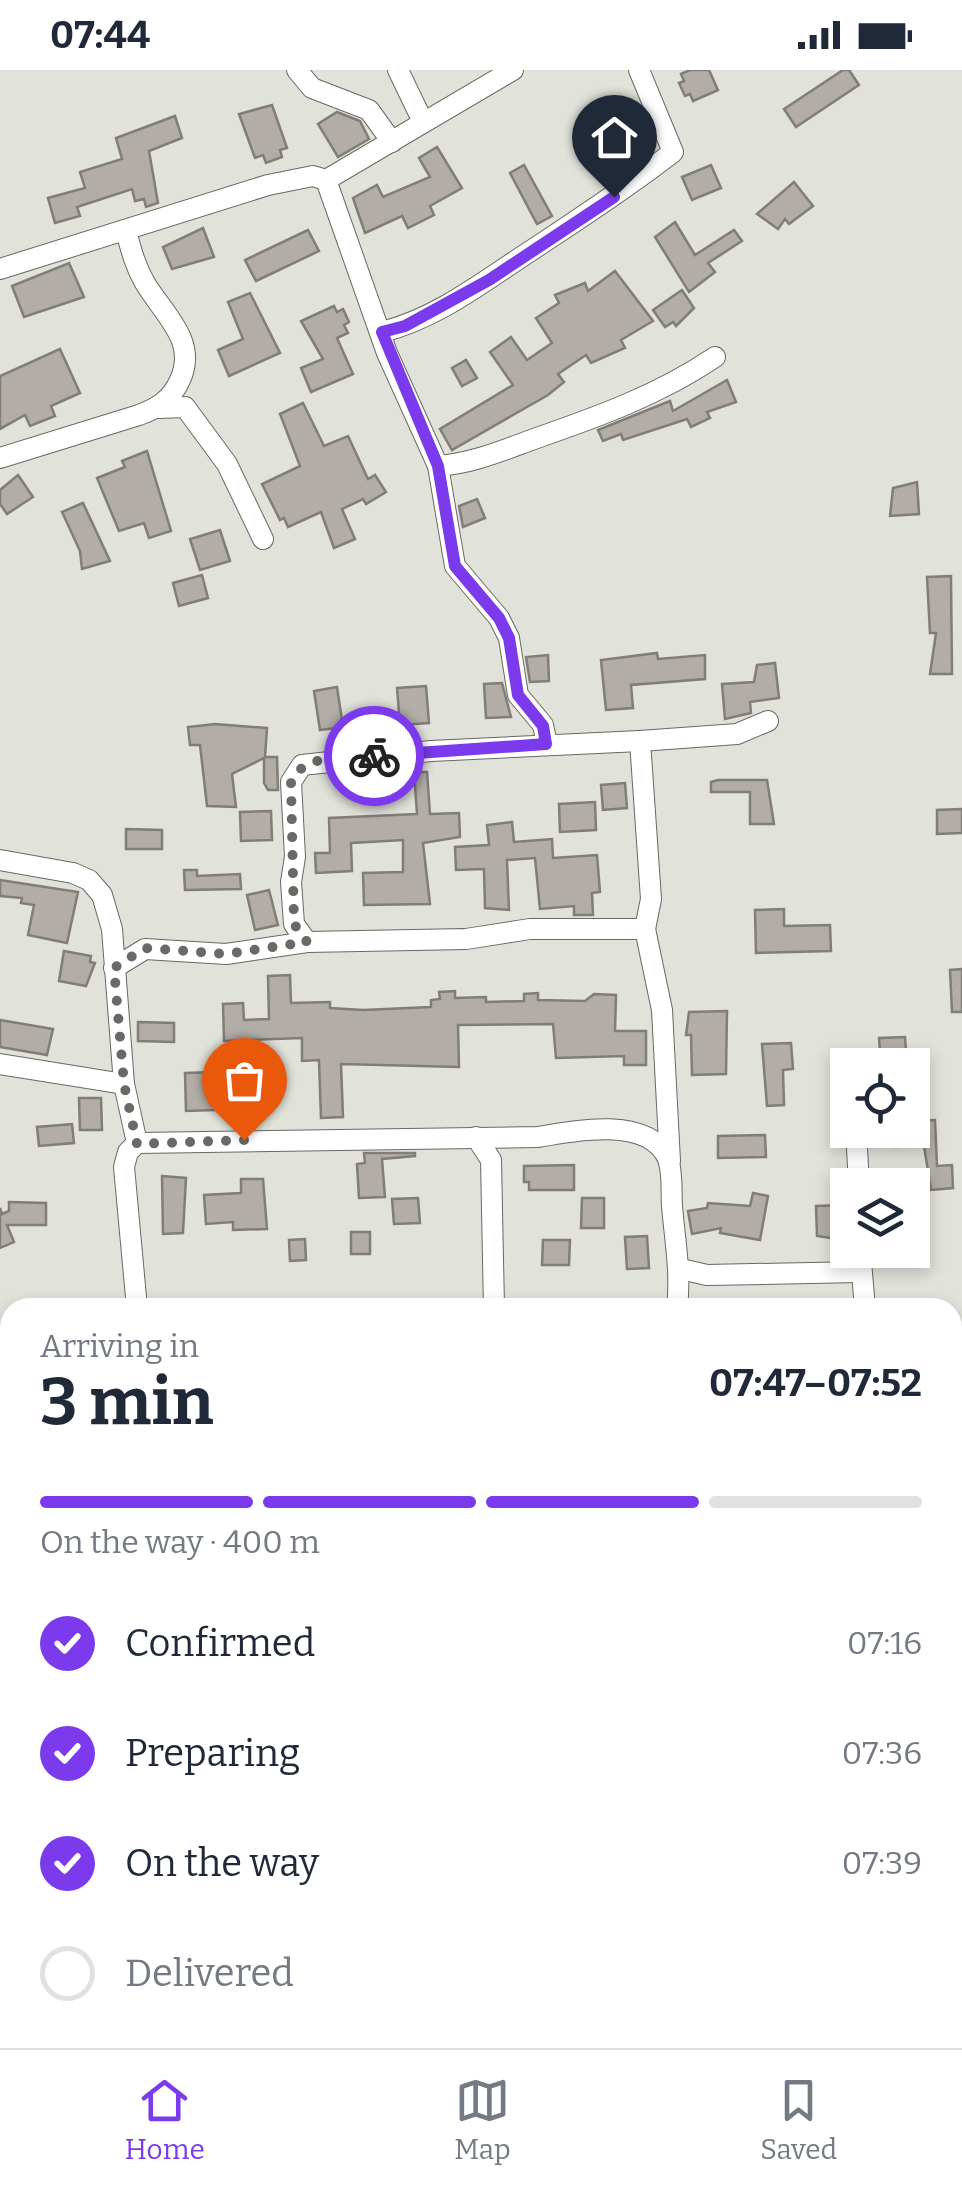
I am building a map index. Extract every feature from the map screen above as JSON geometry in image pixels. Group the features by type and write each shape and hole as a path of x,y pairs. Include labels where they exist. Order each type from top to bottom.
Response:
{"street":[{"path":"297,70 312,88 369,110 392,142"},
{"path":"398,70 423,122"},
{"path":"0,269 268,184 312,176 326,180 513,70"},
{"path":"382,332 405,326 489,280 591,214 673,152 639,70"},
{"path":"326,180 382,332 438,466 455,566 499,618 509,638 518,695 543,726 546,744"},
{"path":"126,230 133,260 184,341 188,358 174,391 160,408"},
{"path":"438,466 484,459 569,429 668,388 715,357"},
{"path":"0,458 160,408 186,407 194,425 227,464 263,538"},
{"path":"307,942 294,924 292,882 296,857 291,782 302,765 546,744 737,734 768,721"},
{"path":"640,741 651,900 646,928 662,1010 670,1163 681,1269 678,1298"},
{"path":"0,860 56,868 89,880 108,909 124,1084 137,1144"},
{"path":"114,968 145,948 226,954 307,942 466,939 530,929 646,928"},
{"path":"0,1064 124,1084"},
{"path":"133,1298 124,1167 128,1152 137,1144 580,1131 653,1138 670,1163"},
{"path":"476,1137 491,1160 494,1298"},
{"path":"859,1268 863,1298"},
{"path":"681,1269 707,1274 859,1272"}],"building":[{"path":"709,70 718,90 693,101 690,94 685,96 679,83 684,81 681,74"},
{"path":"843,70 849,70 859,85 796,127 784,109"},
{"path":"272,105 287,148 280,150 282,157 266,163 263,155 255,158 239,114"},
{"path":"337,112 360,121 369,139 338,157 318,124"},
{"path":"175,116 182,138 149,151 158,203 146,207 144,199 135,201 132,189 77,207 80,216 55,223 48,198 85,188 80,172 122,159 116,138"},
{"path":"437,147 462,188 430,206 434,215 408,228 402,216 365,233 353,198 377,185 383,197 430,177 419,158"},
{"path":"524,165 552,216 537,224 510,173"},
{"path":"711,165 721,188 692,200 682,177"},
{"path":"794,182 813,206 789,224 785,219 778,229 757,214"},
{"path":"675,222 695,255 734,230 742,241 708,263 715,272 689,292 655,237"},
{"path":"203,228 214,257 172,269 163,247"},
{"path":"308,230 319,251 256,281 245,260"},
{"path":"69,263 84,297 24,317 12,286"},
{"path":"615,271 653,321 621,340 625,348 591,363 586,355 558,374 564,382 548,395 452,450 440,429 513,385 490,352 511,337 527,360 552,343 536,318 559,303 555,295 585,283 588,291"},
{"path":"682,290 694,308 676,326 673,322 665,327 653,310"},
{"path":"250,293 280,353 229,376 218,350 243,339 228,302"},
{"path":"334,306 337,312 343,309 349,322 344,325 348,333 337,338 353,374 311,392 301,368 323,359 301,321"},
{"path":"60,349 80,393 51,406 55,416 30,426 25,415 0,429 0,376"},
{"path":"466,360 477,378 462,386 452,368"},
{"path":"727,380 736,402 707,412 710,418 691,427 687,419 623,440 621,434 603,441 598,430 670,401 673,411"},
{"path":"303,403 324,446 348,436 368,479 375,475 386,492 366,504 363,499 342,509 355,539 334,548 321,512 288,527 284,518 280,520 262,484 300,466 280,414"},
{"path":"147,451 171,531 149,538 144,523 119,531 97,478 125,467 122,461"},
{"path":"18,475 33,497 7,514 0,504 0,490"},
{"path":"917,482 919,514 890,516 893,488"},
{"path":"477,499 485,518 463,527 459,506"},
{"path":"83,503 110,561 82,569 80,551 62,512"},
{"path":"220,530 230,561 200,570 190,539"},
{"path":"202,575 208,598 179,606 173,583"},
{"path":"951,576 952,674 930,674 936,633 930,633 927,577"},
{"path":"657,653 658,659 705,655 705,679 631,685 633,708 606,710 601,660"},
{"path":"548,655 549,681 530,682 526,657"},
{"path":"775,663 779,698 750,702 751,713 725,719 722,684 754,682 757,665"},
{"path":"502,683 511,717 486,718 484,684"},
{"path":"426,686 429,723 400,725 397,688"},
{"path":"337,687 343,727 320,730 314,691"},
{"path":"215,724 267,728 265,757 277,757 278,790 268,790 264,783 264,758 232,774 236,807 207,806 200,745 190,745 188,727"},
{"path":"414,772 427,772 430,814 459,813 460,837 423,843 430,904 364,905 363,873 403,872 403,840 351,843 352,871 316,873 315,853 330,853 329,818 417,814"},
{"path":"767,780 774,824 750,824 750,792 711,792 711,782"},
{"path":"625,783 627,808 603,810 601,785"},
{"path":"595,802 596,830 560,832 559,804"},
{"path":"962,809 962,833 937,834 937,810"},
{"path":"271,811 272,840 241,841 240,812"},
{"path":"512,822 514,842 552,839 553,858 597,855 600,892 592,893 593,915 574,915 574,906 540,909 535,858 507,860 509,910 485,908 484,869 456,870 455,847 489,845 487,825"},
{"path":"126,829 162,830 162,849 126,849"},
{"path":"184,870 197,870 197,876 240,874 241,889 185,890"},
{"path":"0,880 78,892 67,943 28,935 34,905 21,903 22,898 0,896"},
{"path":"269,890 278,925 255,930 247,895"},
{"path":"784,909 784,926 830,925 831,951 756,953 755,910"},
{"path":"64,951 91,956 90,962 95,963 86,986 59,981"},
{"path":"962,969 962,1012 952,1012 950,970"},
{"path":"290,975 291,1003 330,1002 330,1008 431,1007 431,1000 440,999 439,992 455,991 455,998 486,997 486,1002 524,1001 524,994 538,993 538,1000 585,1001 594,994 616,995 615,1031 646,1031 646,1065 624,1065 624,1056 556,1058 553,1024 458,1025 459,1067 341,1064 343,1117 321,1118 319,1060 302,1061 302,1038 224,1041 223,1004 243,1003 244,1020 269,1019 268,976"},
{"path":"727,1011 726,1074 692,1075 691,1035 686,1035 689,1012"},
{"path":"0,1020 53,1029 47,1055 0,1047"},
{"path":"138,1022 174,1023 174,1042 138,1041"},
{"path":"905,1037 906,1048 880,1048 879,1038"},
{"path":"791,1043 793,1069 783,1070 784,1105 767,1106 762,1044"},
{"path":"215,1072 216,1110 186,1111 185,1073"},
{"path":"79,1098 101,1098 102,1130 80,1130"},
{"path":"930,1120 935,1120 937,1166 952,1165 953,1188 931,1190 924,1148 930,1148"},
{"path":"72,1124 74,1143 39,1146 37,1127"},
{"path":"765,1135 766,1157 718,1158 718,1136"},
{"path":"364,1153 415,1156 382,1159 385,1197 359,1198 357,1164 365,1163"},
{"path":"574,1165 574,1190 529,1190 529,1182 524,1182 524,1166"},
{"path":"162,1176 186,1178 183,1233 163,1234"},
{"path":"241,1179 263,1179 267,1229 233,1230 233,1222 206,1224 204,1195 241,1193"},
{"path":"753,1193 768,1196 760,1240 720,1233 721,1228 692,1234 688,1211 707,1208 708,1203 750,1206"},
{"path":"418,1198 420,1223 394,1224 392,1199"},
{"path":"582,1198 604,1198 604,1228 581,1228"},
{"path":"9,1202 46,1203 46,1225 7,1225 14,1242 0,1248 0,1208 2,1214 9,1211"},
{"path":"816,1206 830,1206 830,1238 817,1236"},
{"path":"351,1232 370,1232 370,1254 351,1254"},
{"path":"647,1236 649,1268 627,1269 625,1237"},
{"path":"305,1239 306,1260 290,1261 289,1240"},
{"path":"543,1240 570,1240 569,1265 542,1265"}],"way so far":[{"path":"244,1140 137,1144 124,1084 114,968 145,948 226,954 307,942 294,924 292,882 296,857 291,782 302,765 310,762 374,756"}],"route":[{"path":"374,756 546,744 543,726 518,695 509,638 499,618 488,600 455,566 452,528 438,466 382,332 405,326 489,280 614,197"}]}
